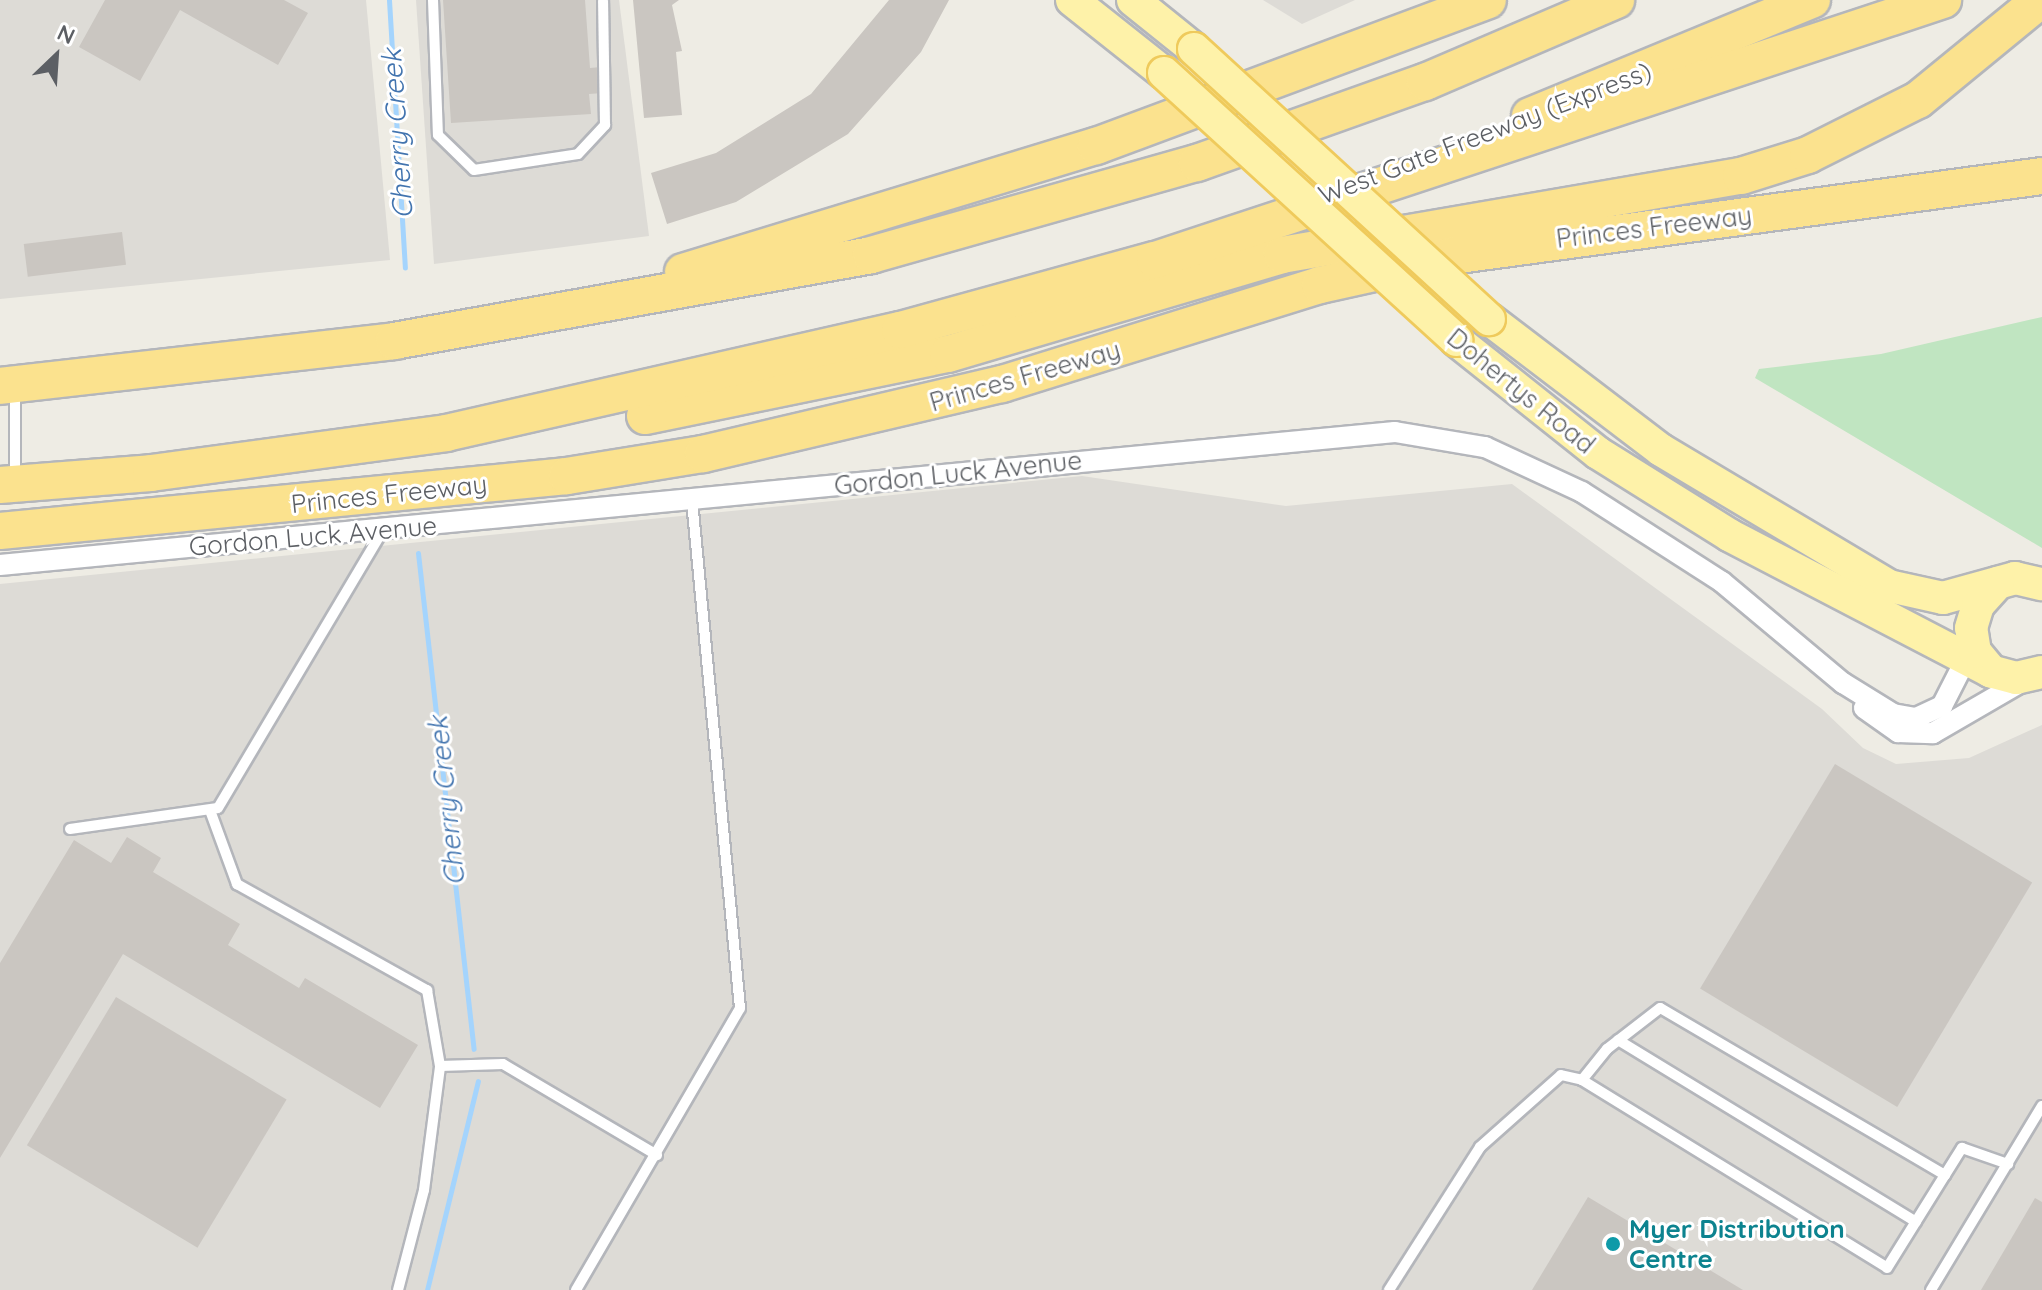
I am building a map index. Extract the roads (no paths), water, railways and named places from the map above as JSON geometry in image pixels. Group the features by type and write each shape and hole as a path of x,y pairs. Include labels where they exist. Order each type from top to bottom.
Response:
{"highway":[{"path":"394,341 582,300 948,193 1488,0"},
{"path":"8,385 394,341 696,291 1028,214 1305,126 1616,0"},
{"name":"West Gate Freeway (Express)","path":"1155,260 1812,0"},
{"path":"1155,260 1943,0"},
{"path":"151,473 499,439 843,380 1282,255 1741,176 1860,133 1918,100 2028,12"},
{"name":"Princes Freeway","path":"0,531 567,476 703,454 1002,384 1320,285 1451,256 2042,176"},
{"name":"Princes Freeway","path":"7,484 151,473 446,433 631,396 1155,260"}],"main road":[{"name":"Dohertys Road","path":"1072,0 1164,73 1456,340 1656,491 1970,652 1996,674 2039,673"},
{"name":"Dohertys Road","path":"1133,0 1194,49 1489,319 1661,450 1889,586 1943,598 1998,583 2042,584"},
{"path":"1970,652 1975,611 1998,583"}],"street":[{"name":"Gordon Luck Avenue","path":"0,565 692,500 1347,433 1438,436 1527,463 1633,521 1752,605 1843,683 1884,725 1925,734 2039,673"},
{"name":"Gordon Luck Avenue","path":"1843,683 1893,714 1916,718 1946,703 1970,652"}],"lane":[{"path":"433,0 438,135 474,170 578,154 605,125 603,1"},
{"path":"7,484 8,385"},
{"path":"576,1290 740,1008 692,500"},
{"path":"211,813 384,529"},
{"path":"70,829 211,813"},
{"path":"211,813 237,884 427,990 440,1066 424,1190 398,1290"},
{"path":"1582,1080 1618,1040 1660,1008 1945,1175"},
{"path":"1618,1040 1916,1222"},
{"path":"440,1066 503,1064 657,1155"},
{"path":"1389,1290 1480,1147 1561,1075 1582,1080 1887,1268 1962,1148 2008,1164"},
{"path":"1931,1290 2042,1106"}],"waterway":[{"name":"Cherry Creek","path":"389,0 405,268"},
{"name":"Cherry Creek","path":"418,553 474,1049"},
{"name":"Cherry Creek","path":"427,1290 478,1081"}],"place":[{"name":"Myer Distribution Centre","path":"1613,1244"}]}
